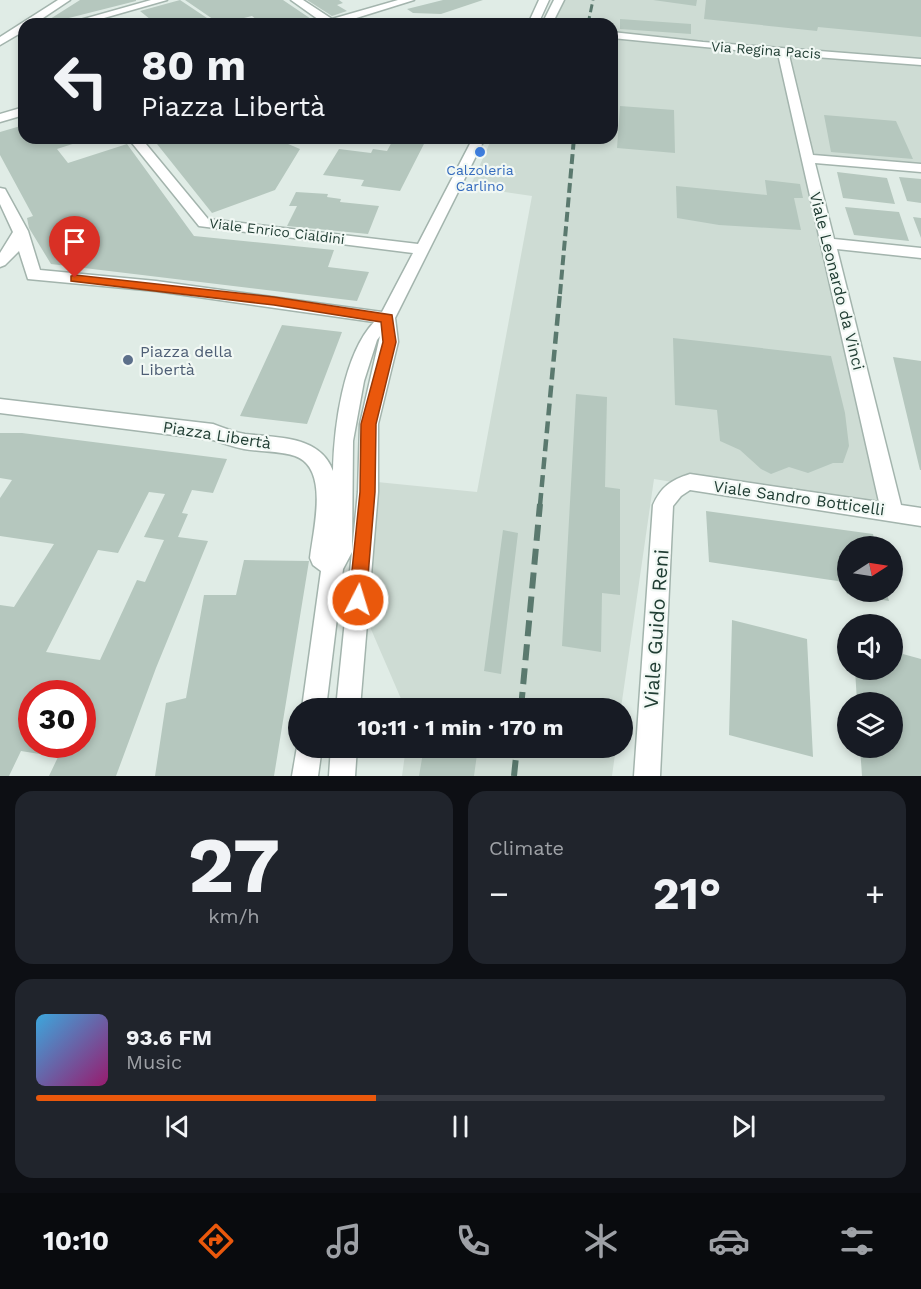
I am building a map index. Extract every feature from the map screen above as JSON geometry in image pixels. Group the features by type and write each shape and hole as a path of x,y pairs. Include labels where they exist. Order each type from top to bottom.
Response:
{"street":[{"path":"38,18 65,0"},
{"path":"94,18 162,0"},
{"path":"296,0 321,18"},
{"path":"346,18 409,0"},
{"path":"535,18 544,0"},
{"path":"550,18 559,0"},
{"path":"0,42 18,31"},
{"name":"Via Regina Pacis","path":"618,36 703,45 921,62"},
{"name":"Viale Leonardo da Vinci","path":"782,50 892,512"},
{"path":"0,102 4,116"},
{"name":"Viale Enrico Cialdini","path":"140,144 204,223 423,249"},
{"path":"315,698 332,567 341,552 344,441 355,381 369,338 387,318 476,144"},
{"path":"806,158 921,168"},
{"path":"0,192 21,231 34,275 156,286 387,318"},
{"path":"0,262 11,251 21,231"},
{"path":"828,243 921,253"},
{"path":"349,698 368,492 369,424 389,342 387,318"},
{"name":"Piazza Libertà","path":"0,406 213,432 243,441 291,447 311,455 321,466 326,490 321,558 332,567"},
{"name":"Viale Sandro Botticelli","path":"677,487 690,482 921,517"},
{"name":"Viale Guido Reni","path":"647,776 663,505 669,494 677,487"},
{"path":"305,776 307,758"},
{"path":"342,776 343,758"}],"shaded area":[{"path":"556,0 921,0 921,169 803,157 901,519 654,479 622,698 401,698 367,620 377,482 477,492 532,196 470,187 489,144 618,144 618,18 548,18"},
{"path":"404,758 614,758 612,776 402,776"}],"building":[{"path":"80,0 136,0 69,18 52,18"},
{"path":"180,0 207,18 149,18 140,11"},
{"path":"185,0 283,0 310,18 254,18 252,16 211,18"},
{"path":"307,0 339,0 343,3 337,5 347,11 332,16"},
{"path":"443,0 483,0 441,14 413,13 407,9"},
{"path":"653,0 697,0 696,6"},
{"path":"706,0 921,0 921,37 818,27 817,31 704,19"},
{"path":"620,19 691,24 691,34 620,29"},
{"path":"620,106 674,110 675,153 617,148"},
{"path":"824,115 896,121 913,159 831,152"},
{"path":"18,127 18,144 72,144 57,149 68,163 127,144 194,236 334,250 328,267 369,272 357,301 51,264 29,228 27,218 33,216 0,155 0,132"},
{"path":"157,144 288,144 300,149 275,190 212,213"},
{"path":"391,144 424,144 400,191 361,186 364,180 323,175 339,149 371,153 373,149 387,151"},
{"path":"837,172 887,178 895,204 843,198"},
{"path":"899,177 921,179 921,203 907,201"},
{"path":"765,180 800,184 803,198 794,198 801,230 719,225 677,218 676,186 767,195"},
{"path":"296,192 328,194 327,197 341,199 340,202 379,206 368,234 287,226 297,206 289,206"},
{"path":"845,207 899,212 909,241 854,235"},
{"path":"913,217 921,218 921,238"},
{"path":"282,325 342,332 307,424 240,416"},
{"path":"673,338 831,356 845,413 849,446 843,463 833,463 808,473 789,467 771,474 761,469 740,450 720,441 717,410 675,405"},
{"path":"893,357 921,361 921,470 920,470"},
{"path":"576,394 607,397 605,487 620,489 620,595 602,593 601,652 562,646"},
{"path":"0,433 22,433 227,459 213,493 192,490 182,513 188,514 178,537 208,541 156,668 116,776 49,776 58,758 96,758 96,680 18,680 18,757 9,776 0,776 0,605 14,607 54,544 0,536 0,498 12,480 0,478","holes":["149,492 165,494 144,537 164,540 145,582 137,580 100,660 46,652 98,550 118,553"]},
{"path":"706,511 873,534 874,536 837,536 837,581 709,562"},
{"path":"503,530 518,533 501,674 484,671"},
{"path":"244,560 309,561 274,776 155,776 166,703 186,698 204,595 236,595"},
{"path":"732,620 807,639 813,757 729,735"},
{"path":"903,654 921,659 921,776 862,776 861,758 903,758 903,692 856,692 856,680 903,680"},
{"path":"422,758 476,758 474,776 419,776"}],"railway":[{"path":"589,18 593,0"},
{"path":"560,294 573,144"},
{"path":"540,505 560,292"},
{"path":"522,698 540,504"},
{"path":"514,776 516,758"}],"place":[{"name":"Calzoleria Carlino","path":"480,152"},
{"name":"Piazza della Libertà","path":"128,360"}],"route":[{"path":"75,278 274,301 387,318 389,342 369,424 368,492 358,600"}]}
